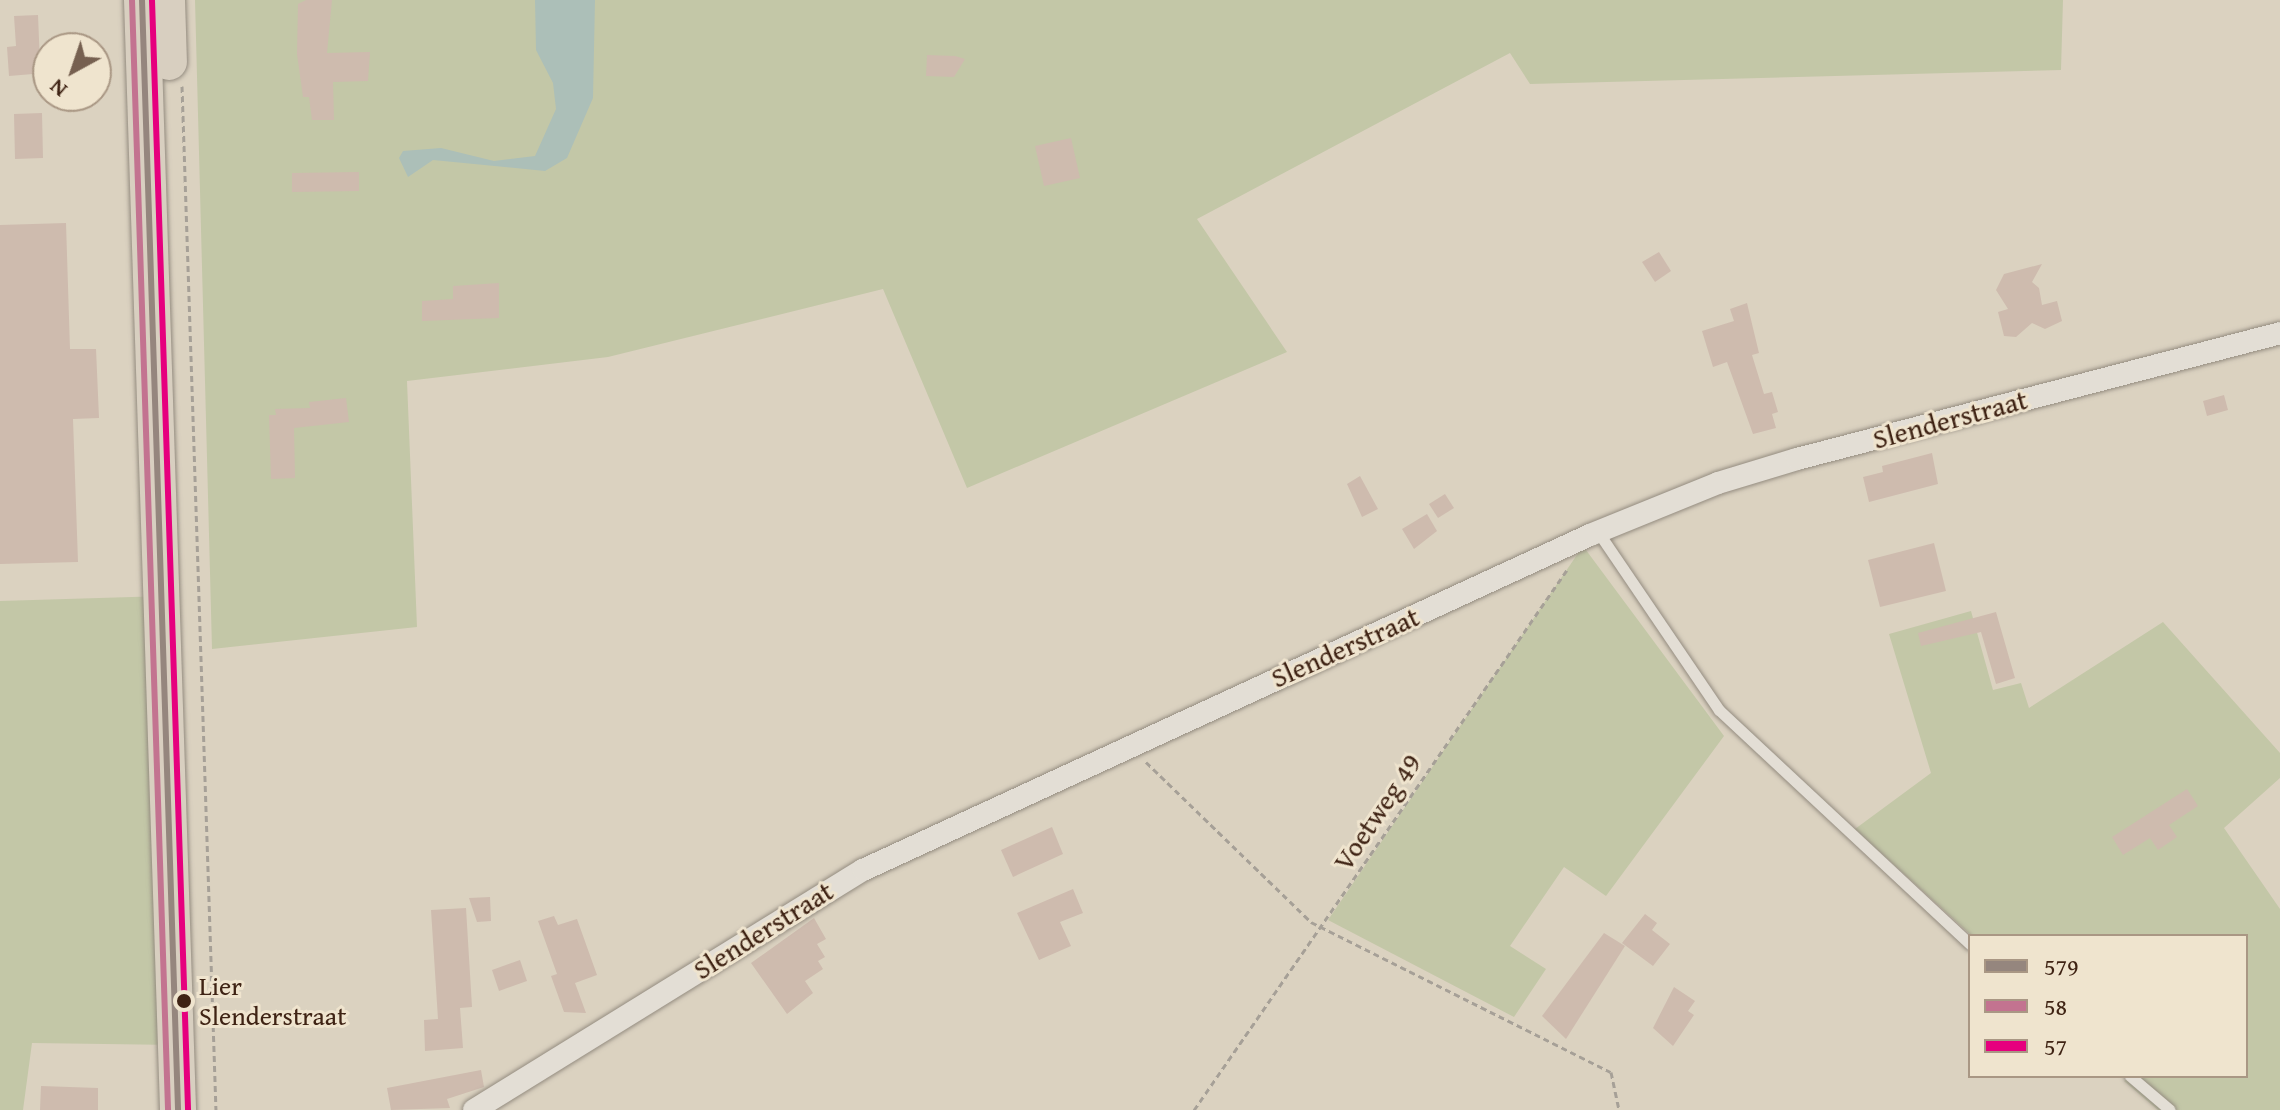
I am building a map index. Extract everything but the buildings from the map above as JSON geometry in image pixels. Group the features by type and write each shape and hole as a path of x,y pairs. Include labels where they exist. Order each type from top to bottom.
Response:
{"main road":[{"path":"142,0 178,1110"},
{"path":"167,0 199,1110"}],"street":[{"name":"Slenderstraat","path":"474,1110 839,883 1134,742 1594,534 1718,483 1797,459 2280,333"}],"lane":[{"path":"1594,534 1719,710 1968,942"},
{"path":"2132,1078 2170,1110"}],"path":[{"path":"182,79 216,1110"},
{"name":"Voetweg 49","path":"1194,1110 1594,534"},
{"path":"1134,742 1144,760 1322,929 1611,1072 1619,1110"}],"green space":[{"path":"195,0 2063,0 2061,70 1530,84 1510,53 1197,219 1287,352 967,488 883,289 608,357 407,381 417,627 212,649"},
{"path":"1583,546 1724,736 1606,896 1564,867 1510,946 1546,969 1514,1017 1328,920"},
{"path":"165,596 177,1045 32,1043 23,1110 0,1110 0,601"},
{"path":"1971,611 1993,690 2021,683 2029,708 2163,622 2280,753 2280,778 2224,828 2280,909 2280,1110 2158,1110 2124,1081 2129,1078 2248,1078 2248,934 1970,934 1855,829 1931,773 1889,634"}],"shaded area":[{"path":"535,0 595,0 593,98 567,158 545,171 433,160 408,177 399,158 403,151 441,148 494,161 535,156 556,109 553,83 536,50"}],"transit line":[{"name":"58","path":"132,0 168,1110"},
{"name":"579","path":"142,0 178,1110"},
{"name":"57","path":"152,0 188,1110"}],"place":[{"name":"Lier Slenderstraat","path":"184,1001"}]}
